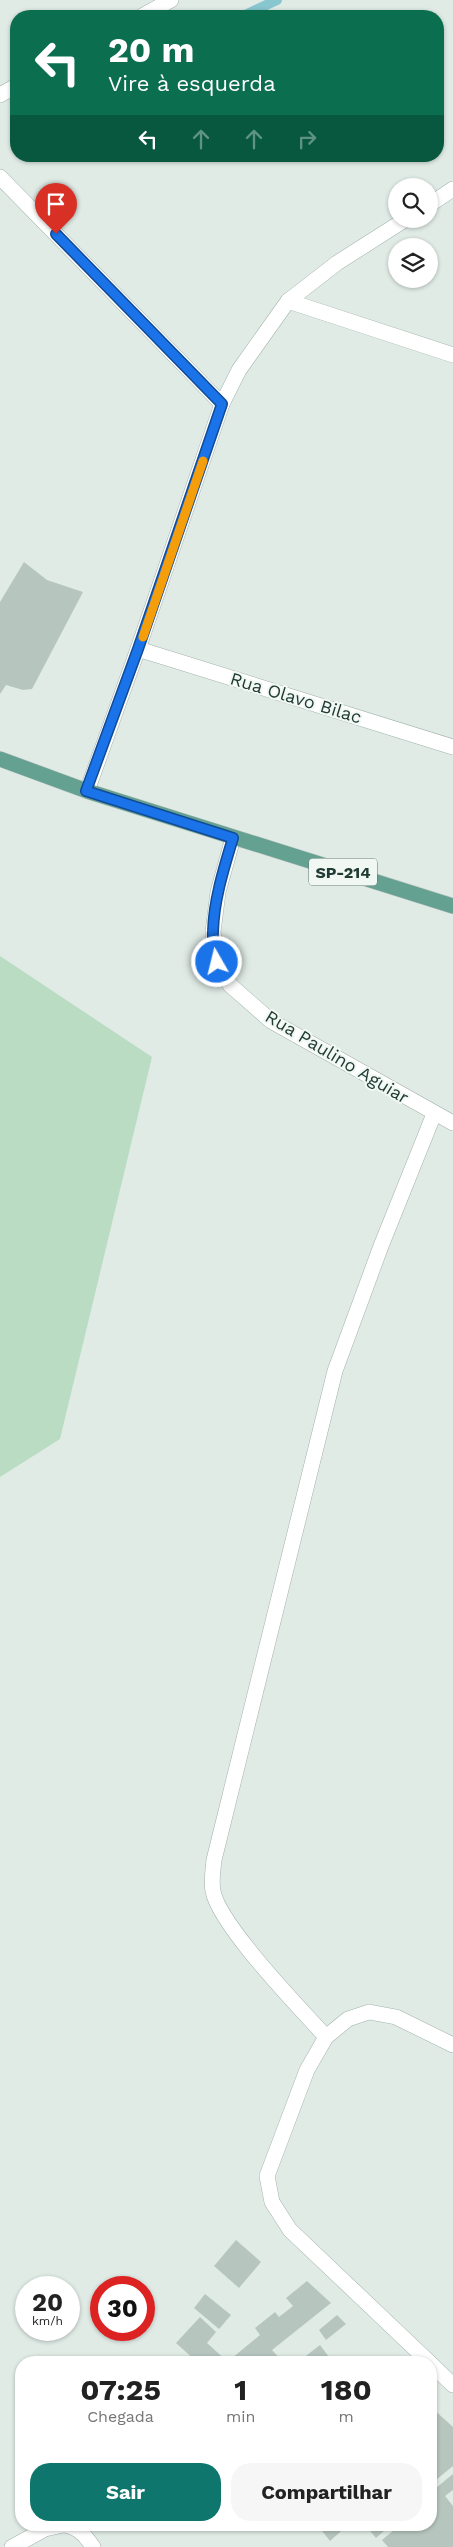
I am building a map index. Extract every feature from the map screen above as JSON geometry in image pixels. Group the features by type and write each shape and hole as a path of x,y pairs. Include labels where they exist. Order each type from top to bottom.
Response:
{"main road":[{"name":"SP-214","path":"0,759 86,791 453,906"}],"street":[{"path":"153,10 172,0"},
{"path":"0,177 222,404"},
{"path":"438,198 453,189"},
{"path":"86,791 138,649 222,404 240,370 288,301 337,263 392,228"},
{"path":"288,301 453,355"},
{"name":"Rua Olavo Bilac","path":"138,649 453,746"},
{"name":"Rua Paulino Aguiar","path":"233,838 218,892 213,932 217,962 230,985 270,1021 453,1123"},
{"path":"326,2037 241,1940 221,1912 213,1891 214,1860 335,1371 381,1246 434,1114"},
{"path":"422,2356 290,2230 272,2202 267,2176 307,2070 326,2037 348,2019 369,2012 396,2017 453,2045"},
{"path":"437,2370 453,2385"},
{"path":"12,2547 41,2531"},
{"path":"80,2531 86,2536 93,2547"}],"green space":[{"path":"0,956 152,1057 60,1439 0,1477"}],"building":[{"path":"24,562 47,580 83,592 32,689 23,690 6,685 0,694 0,602"},
{"path":"236,2240 261,2262 239,2288 214,2266"},
{"path":"307,2281 331,2303 272,2350 278,2356 234,2356 260,2335 255,2328 275,2312 279,2317 293,2306 286,2298"},
{"path":"205,2294 231,2315 219,2329 194,2308"},
{"path":"337,2315 346,2324 326,2340 319,2330"},
{"path":"200,2317 216,2332 207,2343 221,2356 190,2356 176,2343"},
{"path":"320,2345 328,2356 306,2356"},
{"path":"437,2412 453,2427 453,2466 437,2479"},
{"path":"453,2474 453,2490 445,2496 453,2506 453,2547 388,2547 382,2540 393,2531 437,2531 437,2487"},
{"path":"322,2531 341,2531 330,2541"},
{"path":"370,2531 384,2531 376,2538"}],"waterway":[{"path":"256,10 277,0"}],"slow traffic":[{"path":"143,637 203,461"}],"route":[{"path":"56,234 222,404 138,649 86,791 233,838 218,892 214,919 213,932 217,962"}]}
